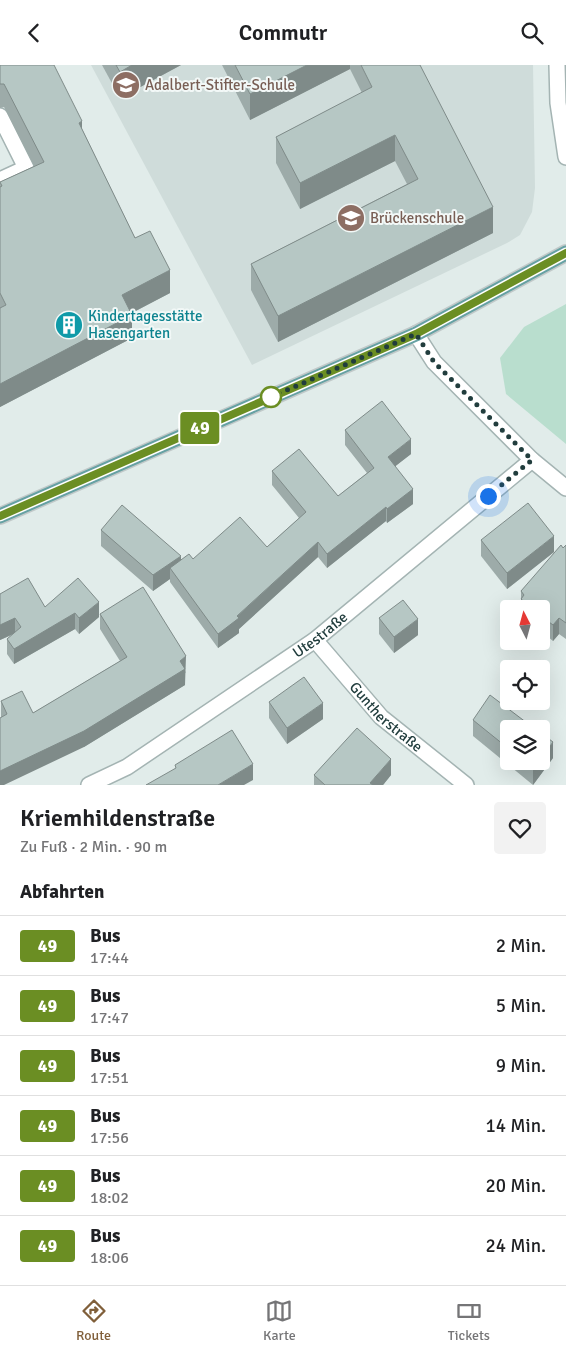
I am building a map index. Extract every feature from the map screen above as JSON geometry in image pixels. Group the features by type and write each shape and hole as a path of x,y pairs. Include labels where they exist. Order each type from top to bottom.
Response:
{"main road":[{"path":"0,516 416,334 566,253"}],"street":[{"path":"557,65 558,103 566,157"},
{"path":"0,116 26,168 0,180"},
{"path":"416,334 434,362 532,460 566,488"},
{"name":"Utestraße","path":"89,785 127,767 315,640 532,460"},
{"name":"Guntherstraße","path":"315,640 381,717 466,785"}],"shaded area":[{"name":"Brückenschule","path":"91,65 533,65 535,188 532,212 520,235 507,243 252,365"}],"green space":[{"path":"566,304 566,444 506,394 500,358 524,327"}],"building":[{"path":"0,65 54,65 82,121 79,123 135,238 150,231 170,270 122,295 132,315 0,384 0,308 6,305 0,293 0,187 2,186 0,182 44,162 4,84 0,84"},
{"path":"116,65 132,65 120,72"},
{"path":"235,65 307,65 250,94"},
{"path":"361,65 420,65 493,207 278,316 251,264 418,179 395,135 300,183 276,137 372,87"},
{"path":"382,401 411,439 388,457 413,489 387,509 386,507 327,554 318,542 237,616 239,618 218,634 170,568 189,554 193,559 240,517 267,547 306,512 272,471 299,449 338,496 374,468 345,430"},
{"path":"528,503 554,536 507,573 481,540"},
{"path":"122,505 181,556 153,575 101,530"},
{"path":"561,545 563,548 566,545 566,623 559,618 553,625 550,623 550,600 522,600 524,595 521,591"},
{"path":"28,578 45,607 78,578 99,602 79,618 75,613 14,649 7,639 21,627 15,618 0,625 0,594"},
{"path":"143,587 186,656 180,661 185,669 84,731 0,771 0,718 7,714 1,701 22,691 33,713 127,657 100,614"},
{"path":"403,600 418,619 394,637 379,618"},
{"path":"304,677 323,703 287,728 269,702"},
{"path":"490,695 500,703 500,710 510,710 523,720 500,720 500,742 473,720"},
{"path":"357,728 391,759 370,783 373,785 325,785 314,775"},
{"path":"232,730 253,764 218,785 146,785 176,768 175,765"}],"bus line":[{"name":"49","path":"0,516 416,334 566,253"}],"place":[{"name":"Adalbert-Stifter-Schule","path":"126,85"},
{"name":"Brückenschule","path":"351,218"},
{"name":"Kindertagesstätte Hasengarten","path":"69,325"}],"route":[{"path":"271,397 416,334 434,362 532,460 488,496"}]}
